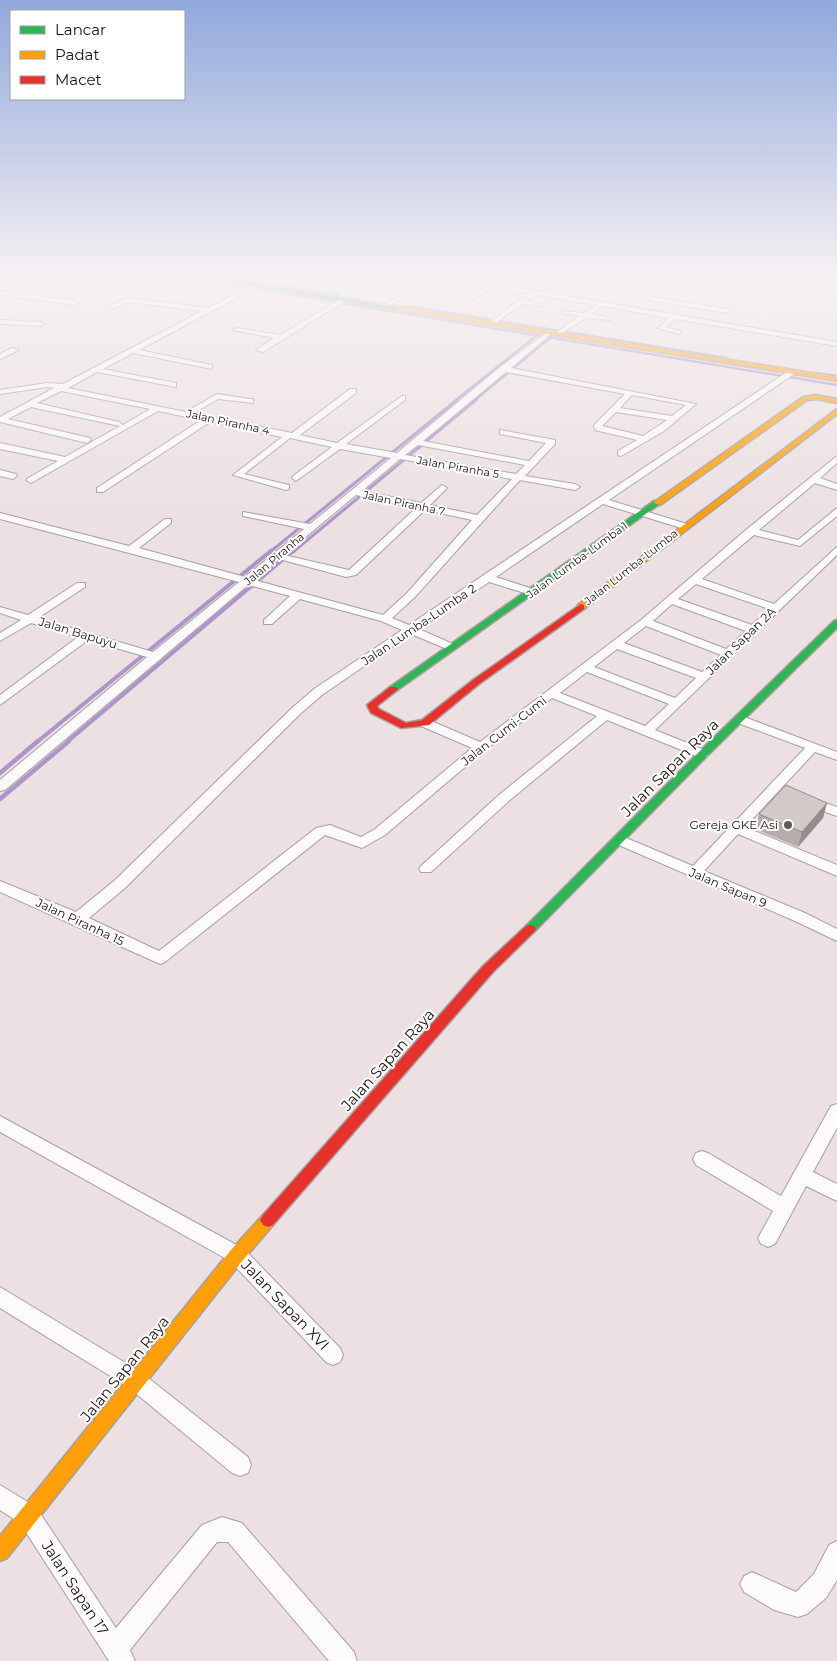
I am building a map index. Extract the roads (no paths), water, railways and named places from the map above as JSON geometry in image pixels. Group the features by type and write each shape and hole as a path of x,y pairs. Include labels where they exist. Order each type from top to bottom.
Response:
{"street":[{"path":"0,420 118,357"},
{"path":"160,357 209,367"},
{"name":"Jalan Piranha","path":"0,787 155,656 503,369 521,357"},
{"path":"698,357 837,379"},
{"path":"94,369 173,385"},
{"path":"503,369 692,404 674,419 621,453"},
{"name":"Jalan Lumba-Lumba 2","path":"78,919 120,884 308,701 410,629 793,372"},
{"path":"0,392 47,385 60,387"},
{"name":"Jalan Piranha 4","path":"60,387 340,446 397,456"},
{"path":"286,487 237,474 353,391"},
{"path":"630,392 598,425 598,428 645,439"},
{"path":"189,413 217,396 250,400"},
{"name":"Jalan Lumba-Lumba 1","path":"424,723 405,726 375,711 372,705 451,647 532,592 805,398 816,397 837,401"},
{"path":"296,478 402,398"},
{"path":"29,404 119,424"},
{"path":"31,480 158,408"},
{"path":"614,409 674,419"},
{"name":"Jalan Lumba-Lumba","path":"424,723 590,600 684,526 837,411"},
{"path":"100,490 210,418"},
{"path":"0,420 87,440"},
{"path":"385,619 411,594 479,518 552,442 503,432"},
{"path":"416,442 532,464"},
{"path":"0,446 64,460"},
{"name":"Jalan Piranha 5","path":"397,456 575,487"},
{"name":"Jalan Cumi-Cumi","path":"160,958 321,831 330,830 362,844 380,832 481,747 645,622 837,459"},
{"path":"0,473 13,476"},
{"path":"813,479 837,487"},
{"path":"277,556 346,574 352,573 442,488"},
{"name":"Jalan Piranha 7","path":"354,492 479,518"},
{"path":"603,501 684,526"},
{"path":"750,532 800,543 837,510"},
{"path":"246,514 311,528"},
{"path":"0,516 249,580 385,619 451,647"},
{"path":"131,549 168,521"},
{"name":"Jalan Sapan 2A","path":"646,732 837,550"},
{"path":"824,562 837,566"},
{"path":"488,578 532,592"},
{"path":"694,580 776,608"},
{"path":"0,638 32,619 81,585"},
{"path":"268,622 298,595"},
{"path":"671,600 755,630"},
{"name":"Jalan Bapuyu","path":"0,610 155,656"},
{"path":"645,622 728,654"},
{"name":"Jalan Sapan Raya","path":"0,1551 237,1255 488,969 837,623"},
{"path":"0,701 87,635"},
{"path":"615,644 704,677"},
{"path":"586,668 676,703"},
{"path":"552,694 604,717 703,754"},
{"path":"426,869 505,797 604,717"},
{"path":"739,719 837,756"},
{"path":"424,723 481,747"},
{"path":"694,873 736,828 779,790 813,747"},
{"path":"802,799 837,812"},
{"path":"736,828 837,871"},
{"name":"Jalan Sapan 9","path":"619,840 800,917 837,936"},
{"name":"Jalan Piranha 15","path":"0,886 78,919 160,958"},
{"path":"768,1238 837,1111"},
{"name":"Jalan Sapan XVI","path":"0,1123 237,1255 333,1355"},
{"path":"702,1159 784,1208"},
{"path":"802,1175 837,1193"},
{"path":"0,1297 135,1380 240,1465"},
{"path":"0,1496 28,1515"},
{"name":"Jalan Sapan 17","path":"28,1515 119,1655"},
{"path":"119,1655 204,1540 210,1533 222,1529 234,1531 345,1661"},
{"path":"752,1584 784,1601 798,1605 811,1598 825,1581 837,1553"}],"waterway":[{"path":"456,400 510,357"},
{"path":"475,400 528,357"},
{"path":"665,357 837,385"},
{"path":"718,357 727,358"},
{"path":"816,373 837,376"},
{"path":"270,552 458,399"},
{"path":"293,552 477,399"},
{"path":"37,742 272,550"},
{"path":"67,742 294,550"},
{"path":"0,773 38,741"},
{"path":"0,799 69,741"}],"place":[{"name":"Gereja GKE Asi","path":"788,825"}]}
